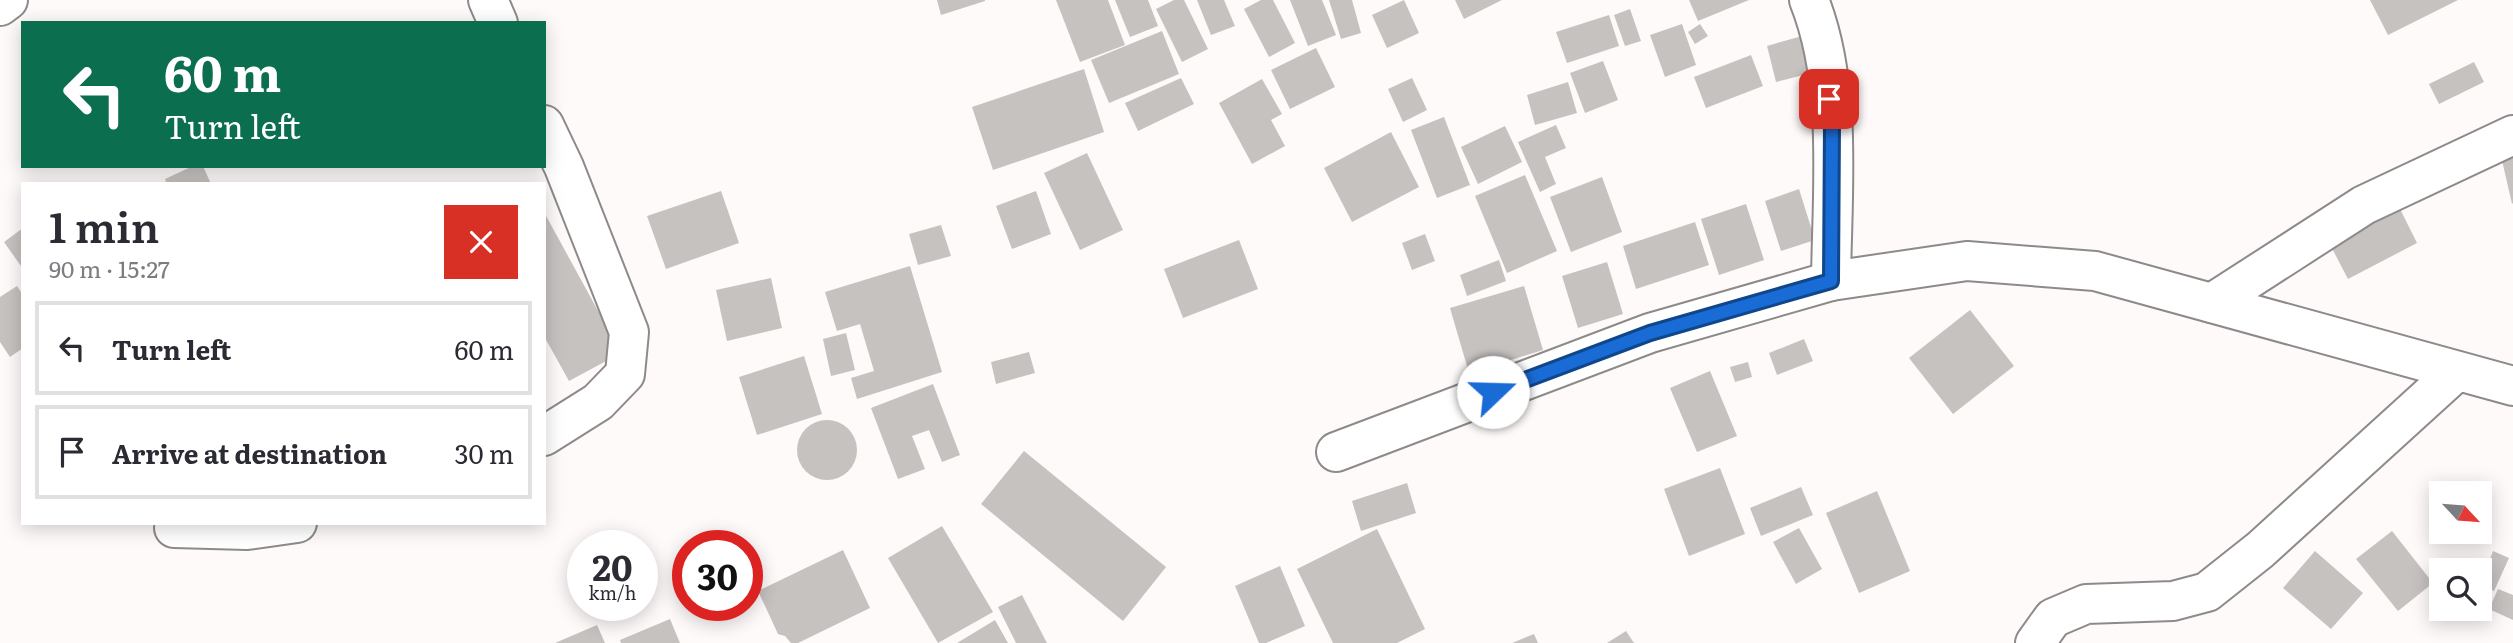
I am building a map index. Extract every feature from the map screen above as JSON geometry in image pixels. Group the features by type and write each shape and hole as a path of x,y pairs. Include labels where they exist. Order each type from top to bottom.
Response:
{"street":[{"path":"0,6 8,0"},
{"path":"488,0 497,21"},
{"path":"1809,0 1820,29 1832,122 1831,281"},
{"path":"546,129 564,167 629,332 625,374 598,402 546,435"},
{"path":"2212,303 2364,205 2513,135"},
{"path":"1336,452 1650,333 1831,281 1967,261 2095,271 2513,386"},
{"path":"2035,643 2053,618 2086,604 2173,601 2207,592 2260,550 2457,371"},
{"path":"174,527 227,530 288,525"}],"building":[{"path":"937,0 985,0 985,1 941,15"},
{"path":"1056,0 1108,0 1125,45 1080,62"},
{"path":"1115,0 1148,0 1158,26 1130,37"},
{"path":"1174,0 1184,0 1208,49 1182,62 1156,9"},
{"path":"1197,0 1224,0 1235,26 1211,35"},
{"path":"1261,0 1273,0 1295,43 1269,57 1244,9"},
{"path":"1290,0 1322,0 1336,35 1308,46"},
{"path":"1329,0 1352,0 1361,33 1341,39"},
{"path":"1404,0 1419,33 1387,48 1372,15"},
{"path":"1455,0 1502,0 1464,19"},
{"path":"1689,0 1749,0 1698,21"},
{"path":"2370,0 2458,0 2388,35"},
{"path":"1630,9 1641,41 1625,46 1614,15"},
{"path":"1609,15 1619,46 1567,63 1556,32"},
{"path":"1682,24 1696,65 1665,77 1650,35"},
{"path":"1700,24 1708,36 1695,44 1688,32"},
{"path":"1162,31 1179,74 1109,103 1091,60"},
{"path":"1802,36 1811,73 1776,82 1767,46"},
{"path":"1316,48 1335,87 1290,109 1271,70"},
{"path":"1751,55 1763,86 1706,108 1694,77"},
{"path":"1603,61 1618,100 1585,113 1570,73"},
{"path":"2474,62 2484,82 2439,104 2429,84"},
{"path":"1084,69 1104,132 993,170 972,107"},
{"path":"1181,78 1194,104 1138,131 1125,103"},
{"path":"1412,78 1427,110 1403,122 1388,89"},
{"path":"1262,79 1282,114 1271,120 1285,146 1252,164 1219,103"},
{"path":"1568,82 1577,113 1535,125 1527,95"},
{"path":"1444,117 1470,185 1437,198 1411,130"},
{"path":"1556,125 1566,148 1545,157 1556,184 1540,192 1518,142"},
{"path":"1505,126 1522,162 1478,184 1461,147"},
{"path":"1391,132 1419,187 1352,222 1324,168"},
{"path":"1087,153 1123,230 1080,250 1044,173"},
{"path":"2513,154 2513,203 2512,204 2501,156"},
{"path":"189,168 204,168 210,182 166,182 165,179"},
{"path":"1525,175 1557,251 1507,273 1475,196"},
{"path":"1602,177 1622,232 1571,252 1550,197"},
{"path":"1799,189 1815,240 1781,251 1765,201"},
{"path":"721,191 739,243 666,269 647,216"},
{"path":"1036,191 1051,234 1012,249 996,206"},
{"path":"2395,199 2417,243 2348,279 2325,235"},
{"path":"1746,204 1764,260 1719,275 1701,219"},
{"path":"546,216 621,353 569,381 546,340"},
{"path":"1695,222 1709,265 1636,289 1623,246"},
{"path":"941,225 951,256 918,265 909,234"},
{"path":"21,229 21,266 4,242"},
{"path":"1425,234 1435,261 1412,270 1402,243"},
{"path":"1239,240 1258,289 1183,318 1164,269"},
{"path":"1499,260 1506,281 1467,296 1460,275"},
{"path":"1607,262 1623,314 1578,328 1562,276"},
{"path":"910,266 942,372 857,399 851,378 874,371 860,324 837,331 825,292"},
{"path":"771,278 782,328 727,341 716,290"},
{"path":"17,286 21,292 21,349 10,357 0,342 0,297"},
{"path":"1524,286 1543,350 1469,373 1450,308"},
{"path":"1970,310 2014,366 1953,414 1909,358"},
{"path":"846,333 855,370 831,376 823,339"},
{"path":"1804,339 1813,361 1777,375 1769,353"},
{"path":"1029,352 1035,373 996,384 991,362"},
{"path":"804,356 822,414 757,435 739,377"},
{"path":"1748,362 1752,377 1735,382 1730,367"},
{"path":"1710,371 1737,436 1697,452 1670,388"},
{"path":"933,384 960,455 942,462 929,430 912,436 925,469 898,479 871,408"},
{"path":"821,420 833,420 852,433 857,450 855,462 844,475 833,480 821,480 802,467 797,456 797,444 810,425"},
{"path":"1024,451 1166,567 1123,621 981,504"},
{"path":"1720,468 1745,534 1689,556 1664,489"},
{"path":"1407,483 1416,513 1361,531 1352,501"},
{"path":"1801,487 1813,515 1761,536 1750,508"},
{"path":"1877,491 1910,571 1859,593 1826,513"},
{"path":"942,526 993,612 938,643 888,558"},
{"path":"1799,528 1822,569 1796,584 1773,542"},
{"path":"1377,529 1425,629 1397,643 1333,643 1297,569"},
{"path":"2392,531 2429,578 2429,586 2398,611 2356,559"},
{"path":"843,550 870,608 798,643 791,643 785,636 778,634 763,602 763,589"},
{"path":"2315,551 2363,593 2331,629 2283,588"},
{"path":"2493,551 2509,558 2494,591 2492,590 2490,558"},
{"path":"1280,566 1305,626 1266,643 1259,643 1235,586"},
{"path":"2498,589 2513,595 2513,620 2492,610 2492,602"},
{"path":"1022,595 1047,643 1016,643 998,607"},
{"path":"670,619 680,643 621,643 620,640"},
{"path":"995,620 1008,643 957,643"},
{"path":"597,625 605,643 555,643"},
{"path":"1626,631 1634,643 1607,643"},
{"path":"1534,634 1538,643 1512,643"}],"route":[{"path":"1493,392 1650,333 1831,281 1832,122 1829,99"}]}
